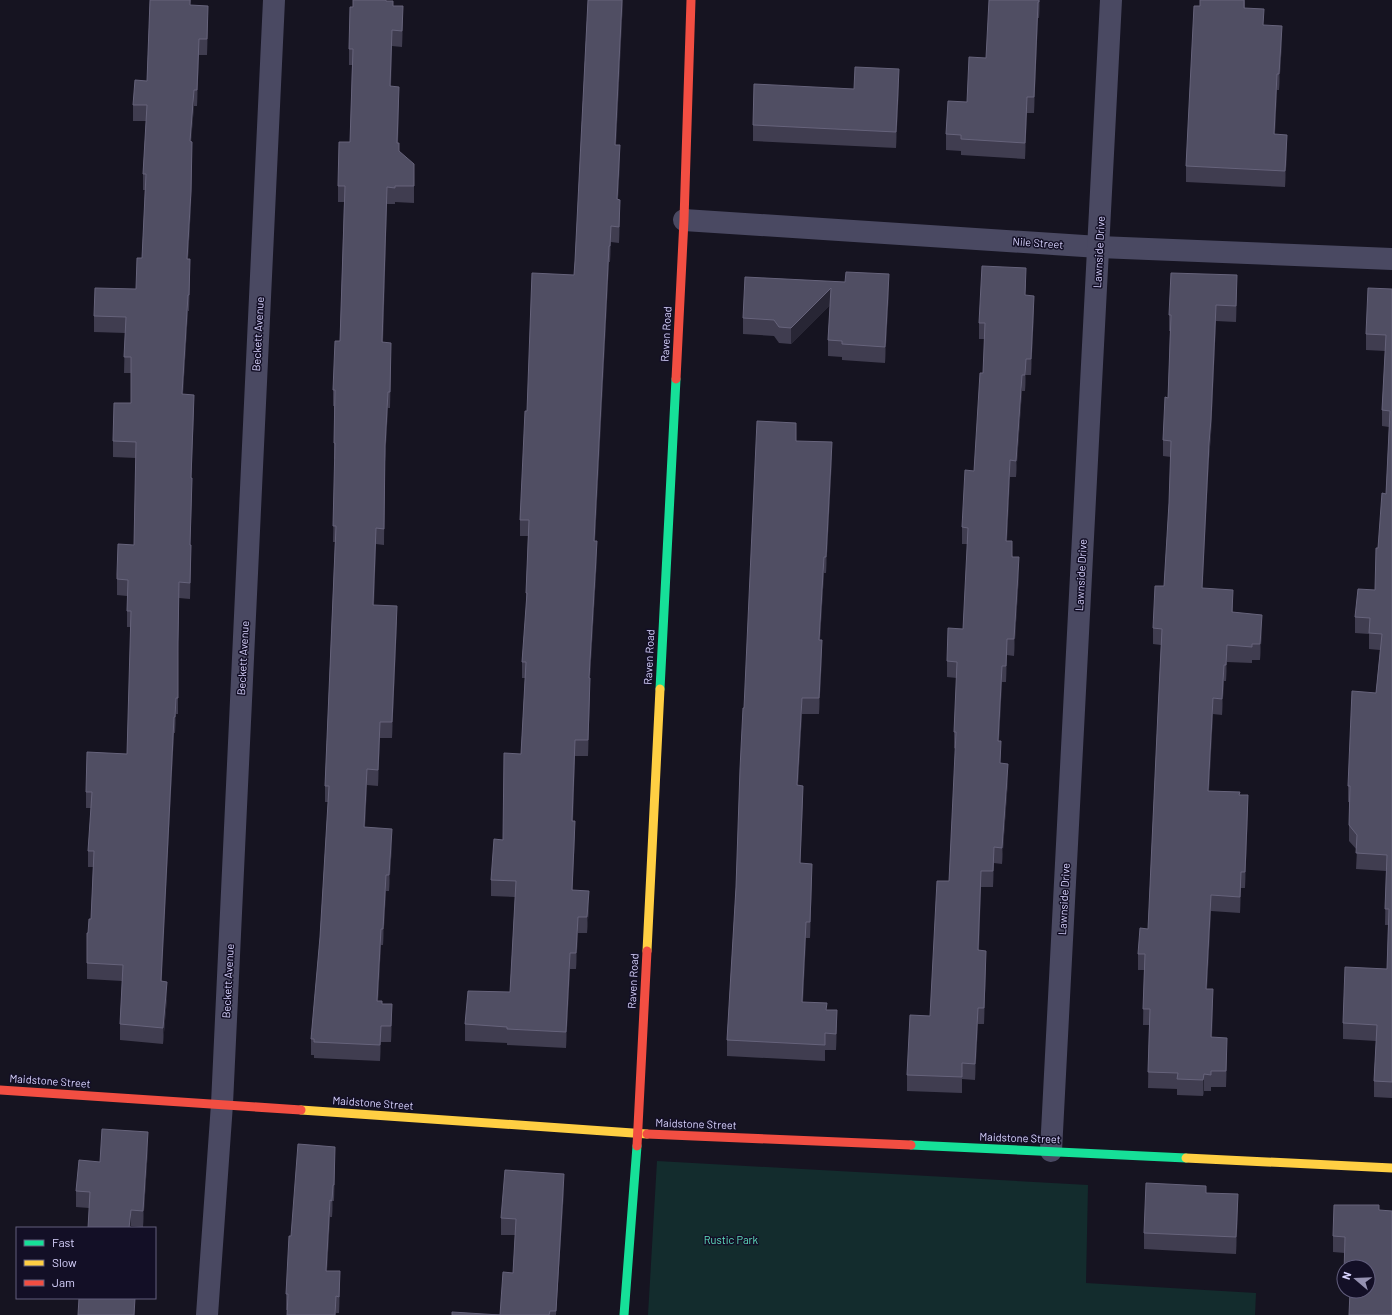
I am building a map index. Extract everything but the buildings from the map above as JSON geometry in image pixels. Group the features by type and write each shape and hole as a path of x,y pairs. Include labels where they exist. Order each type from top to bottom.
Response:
{"street":[{"name":"Beckett Avenue","path":"208,1315 222,1104 274,0"},
{"name":"Raven Road","path":"624,1315 636,1159 684,220 691,0"},
{"name":"Lawnside Drive","path":"1051,1151 1111,0"},
{"name":"Nile Street","path":"684,220 1099,247 1392,259"},
{"name":"Maidstone Street","path":"0,1090 222,1104 637,1134 1051,1151 1392,1168"}],"green space":[{"name":"Rustic Park","path":"657,1161 1088,1185 1086,1283 1256,1293 1255,1315 648,1315"}],"traffic: fast":[{"path":"660,689 676,379"},
{"path":"911,1145 1186,1158"},
{"path":"624,1315 637,1146"}],"traffic: slow":[{"path":"647,951 660,689"},
{"path":"301,1110 647,1134"},
{"path":"1186,1158 1392,1168"}],"traffic: jam":[{"path":"676,379 684,220 691,0"},
{"path":"637,1146 647,951"},
{"path":"0,1090 301,1110"},
{"path":"647,1134 911,1145"}]}
